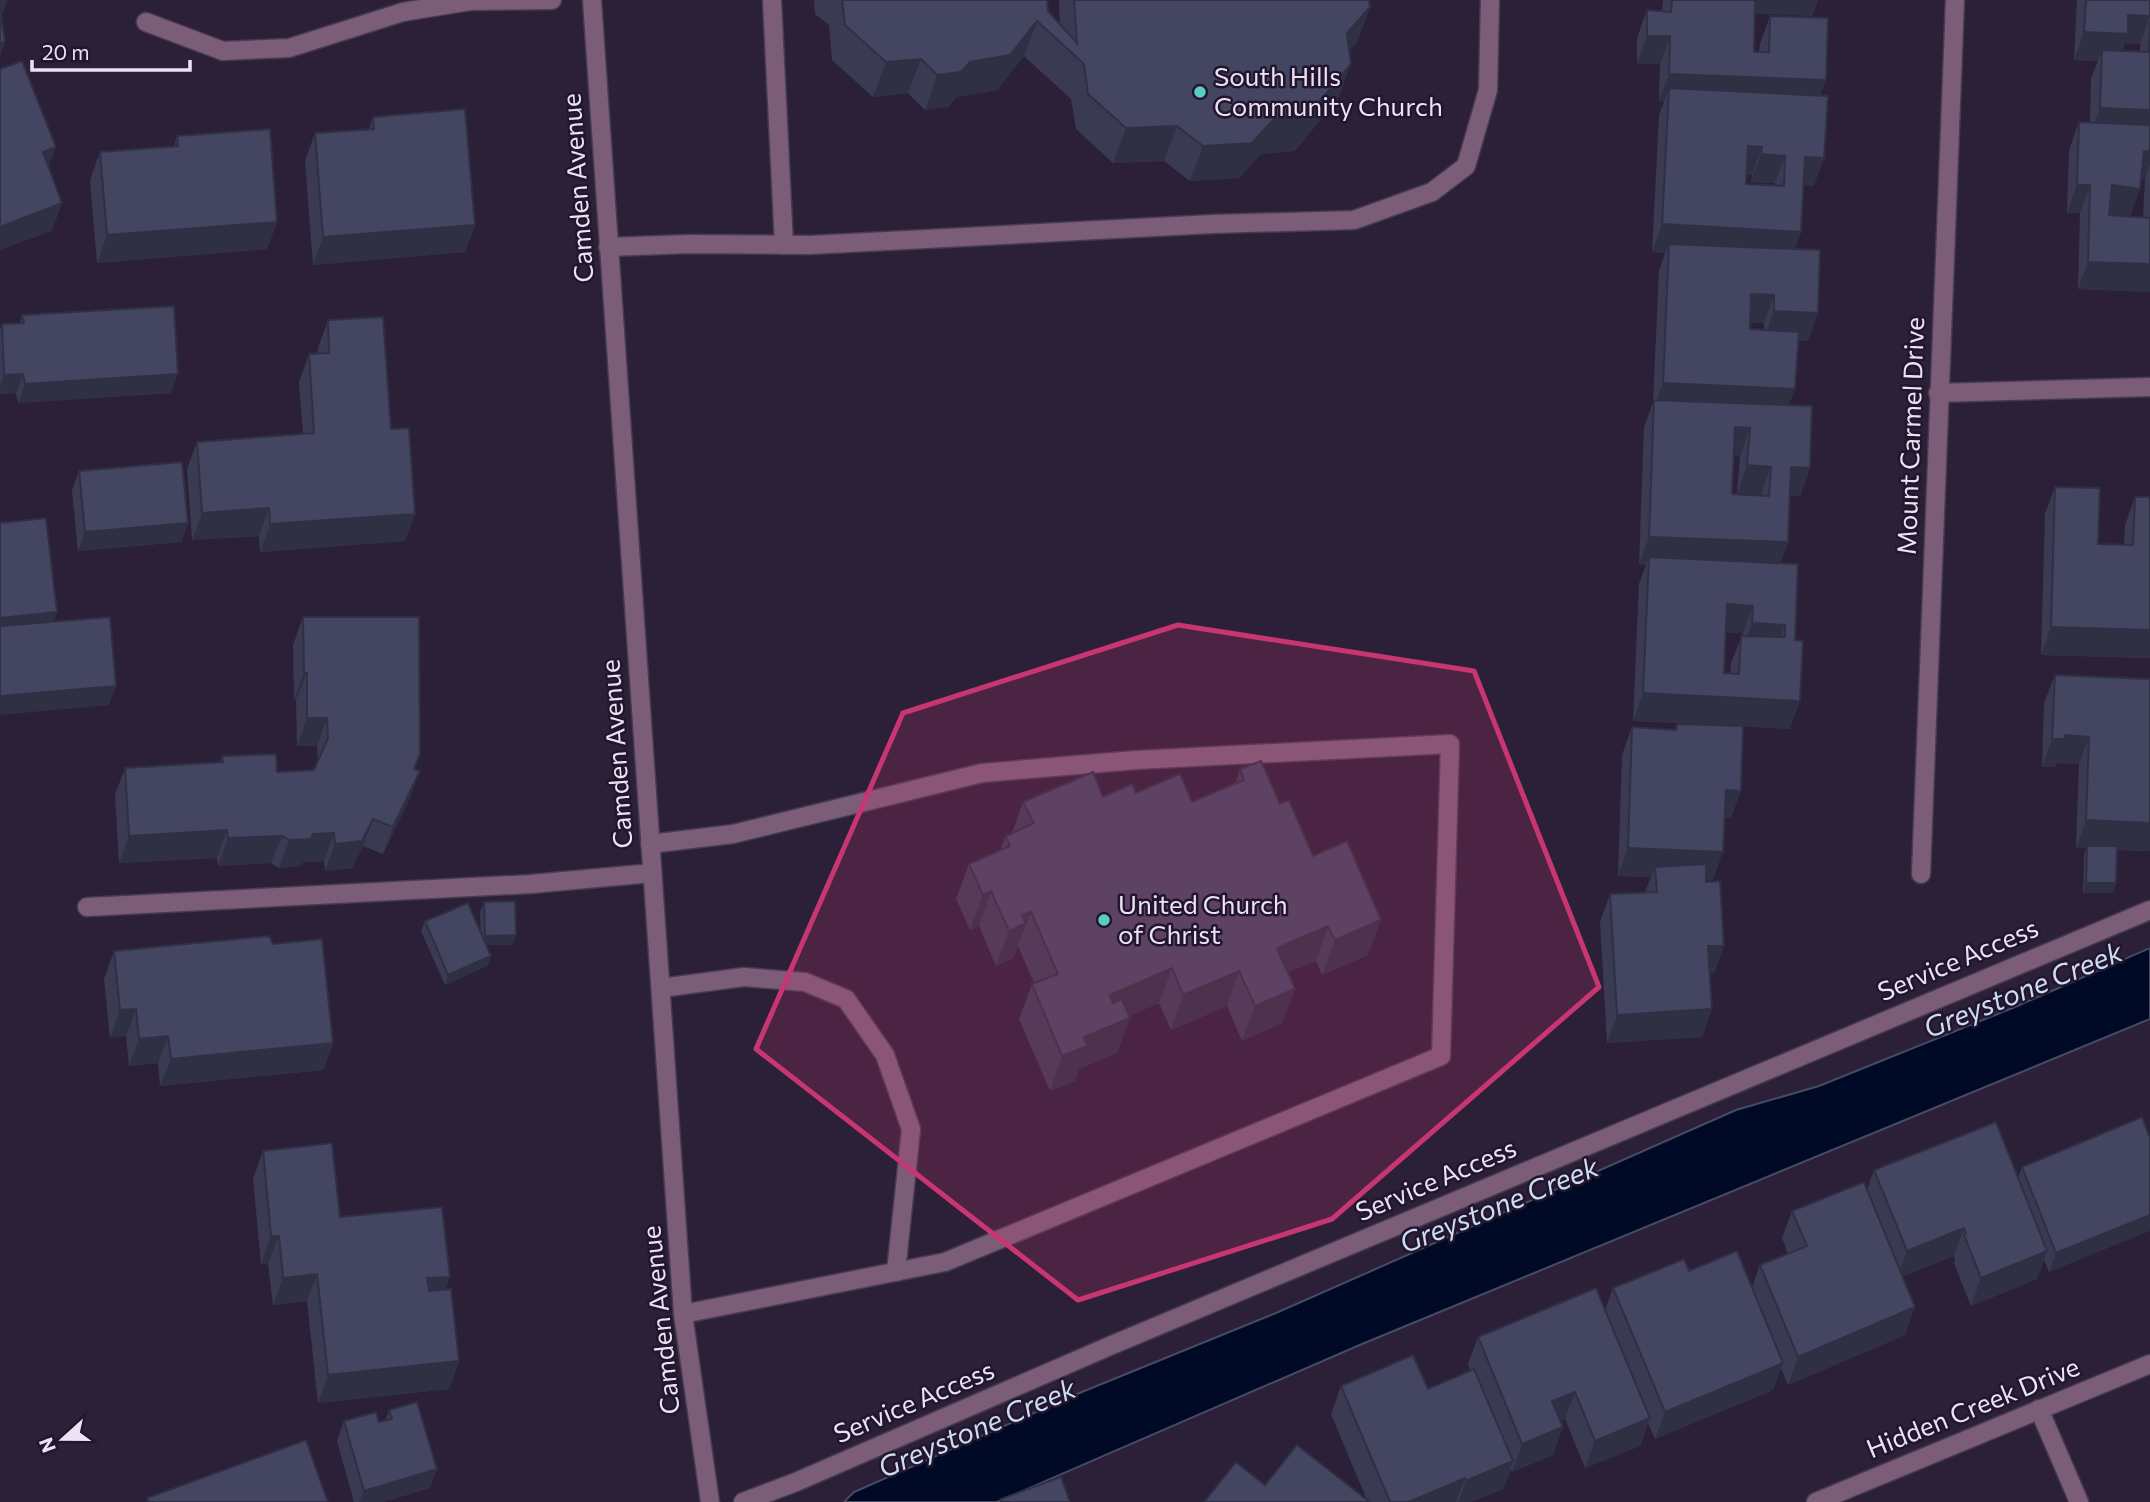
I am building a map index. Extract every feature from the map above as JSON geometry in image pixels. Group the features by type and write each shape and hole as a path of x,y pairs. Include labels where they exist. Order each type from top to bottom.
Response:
{"street":[{"path":"146,22 223,51 289,48 403,12 470,1 552,0"},
{"name":"Camden Avenue","path":"592,0 683,1314 710,1502"},
{"path":"772,0 783,245"},
{"path":"608,247 689,244 810,245 1213,224 1354,220 1433,192 1466,166 1488,90 1490,0"},
{"name":"Mount Carmel Drive","path":"1921,874 1955,0"},
{"path":"1938,393 2150,387"},
{"path":"650,844 733,834 982,773 1136,760 1450,744 1441,1056 945,1262 683,1314"},
{"path":"87,907 531,884 652,873"},
{"name":"Service Access","path":"743,1502 796,1482 1112,1345 2150,910"},
{"path":"661,988 744,976 806,982 846,999 885,1055 911,1129 896,1272"},
{"name":"Hidden Creek Drive","path":"1816,1502 2150,1364"},
{"path":"2039,1409 2079,1502"}],"highlighted area":[{"path":"1178,625 1474,671 1599,987 1332,1219 1078,1300 756,1049 903,713"}],"water":[{"path":"2150,948 2150,1019 1362,1344 997,1502 844,1502 854,1492 1077,1394 1276,1313 1736,1110 1819,1086 2015,1007"}],"building":[{"name":"South Hills Community Church","path":"842,0 1047,0 1048,11 1077,43 1074,0 1369,0 1370,7 1347,33 1351,64 1307,116 1274,119 1252,143 1203,146 1177,126 1126,128 1088,94 1084,64 1037,21 1010,55 970,62 961,72 937,75 921,59 886,62 845,25"},
{"path":"1672,0 1755,0 1754,52 1769,52 1770,16 1828,18 1826,80 1669,74 1670,36 1647,36 1647,10 1671,12"},
{"path":"2086,0 2150,0 2150,16 2128,15 2128,34 2084,32"},
{"path":"0,10 5,42 0,43"},
{"path":"2150,21 2150,110 2100,108 2102,50 2149,52"},
{"path":"22,61 56,147 43,152 62,203 0,227 0,69"},
{"path":"1669,88 1828,96 1824,158 1805,157 1801,232 1662,224","holes":["1748,146 1762,147 1761,154 1785,156 1784,186 1746,184"]},
{"path":"465,109 475,225 323,237 315,133 374,129 373,117"},
{"path":"2079,122 2150,125 2150,151 2144,151 2140,189 2112,185 2109,215 2150,218 2150,264 2088,262 2090,185 2077,185"},
{"path":"270,129 277,222 107,235 100,152 178,146 177,136"},
{"path":"1669,244 1820,250 1818,313 1774,311 1774,295 1751,294 1750,329 1799,332 1795,389 1663,383"},
{"path":"174,306 178,374 25,384 23,374 4,375 2,324 24,323 22,315"},
{"path":"383,317 391,429 409,428 415,514 270,524 269,508 202,513 197,442 314,433 309,354 329,353 328,320"},
{"path":"1654,400 1812,406 1810,468 1791,467 1788,542 1649,537","holes":["1735,427 1750,428 1747,465 1771,467 1769,496 1732,494"]},
{"path":"182,462 188,523 85,532 79,471"},
{"path":"2055,487 2100,488 2098,544 2133,545 2135,497 2150,497 2150,630 2051,627"},
{"path":"46,518 57,612 0,618 0,523"},
{"path":"1649,557 1798,564 1795,640 1803,641 1800,701 1643,693","holes":["1727,604 1753,606 1752,623 1785,625 1785,637 1741,636 1739,674 1724,673"]},
{"path":"110,617 116,686 0,696 0,626"},
{"path":"303,617 419,617 420,754 414,769 420,771 393,827 373,819 362,841 335,844 334,833 313,834 311,839 289,840 282,836 228,838 227,830 129,836 125,768 223,762 222,756 276,754 277,772 314,770 328,738 327,718 307,718"},
{"path":"2055,675 2150,679 2150,823 2086,820 2089,737 2065,735 2065,739 2052,739"},
{"path":"1677,724 1743,726 1741,791 1726,790 1723,852 1628,848 1632,727 1676,730"},
{"path":"1261,761 1280,804 1289,800 1313,856 1347,841 1381,920 1335,940 1328,926 1277,948 1295,989 1255,1006 1239,971 1183,995 1172,968 1110,995 1113,1003 1122,999 1130,1018 1084,1037 1087,1046 1062,1056 1032,984 1058,974 1031,912 1022,915 1026,923 1009,931 991,891 983,895 969,864 1010,846 1006,836 1034,823 1023,802 1093,772 1103,797 1132,784 1136,793 1180,774 1192,802 1244,780 1240,769"},
{"path":"2087,846 2117,846 2116,883 2086,883"},
{"path":"1706,864 1706,882 1720,881 1724,946 1708,946 1712,1009 1617,1015 1610,894 1657,892 1655,867"},
{"path":"515,901 516,935 485,936 484,902"},
{"path":"468,903 491,956 448,975 425,921"},
{"path":"269,936 273,944 322,939 333,1043 171,1059 168,1036 139,1039 136,1009 120,1010 114,951"},
{"path":"2142,1117 2150,1138 2150,1215 2056,1253 2022,1167"},
{"path":"1996,1122 2047,1251 1981,1278 1964,1235 1964,1228 1907,1251 1874,1170"},
{"path":"332,1143 340,1217 442,1207 450,1277 427,1278 429,1291 451,1289 459,1361 328,1375 317,1274 283,1278 279,1236 271,1236 263,1151"},
{"path":"1864,1182 1915,1307 1798,1357 1760,1265 1807,1246 1792,1211"},
{"path":"1737,1251 1783,1363 1665,1412 1613,1288 1684,1259 1689,1271"},
{"path":"1596,1288 1650,1418 1595,1441 1575,1392 1552,1401 1563,1427 1522,1444 1478,1337"},
{"path":"1413,1355 1428,1389 1474,1369 1513,1461 1409,1502 1390,1502 1341,1386"},
{"path":"417,1402 437,1469 364,1491 344,1421 376,1412 379,1422 392,1419 389,1410"},
{"path":"306,1440 328,1502 149,1502 147,1498"},
{"path":"1297,1445 1370,1502 1204,1502 1236,1462 1265,1485"},
{"path":"1061,1477 1070,1502 1002,1502 1001,1499"}],"place":[{"name":"South Hills Community Church","path":"1200,92"},
{"name":"United Church of Christ","path":"1104,920"}],"water label":[{"name":"Greystone Creek","path":"2023,990"},
{"name":"Greystone Creek","path":"1499,1205"},
{"name":"Greystone Creek","path":"977,1428"}]}
